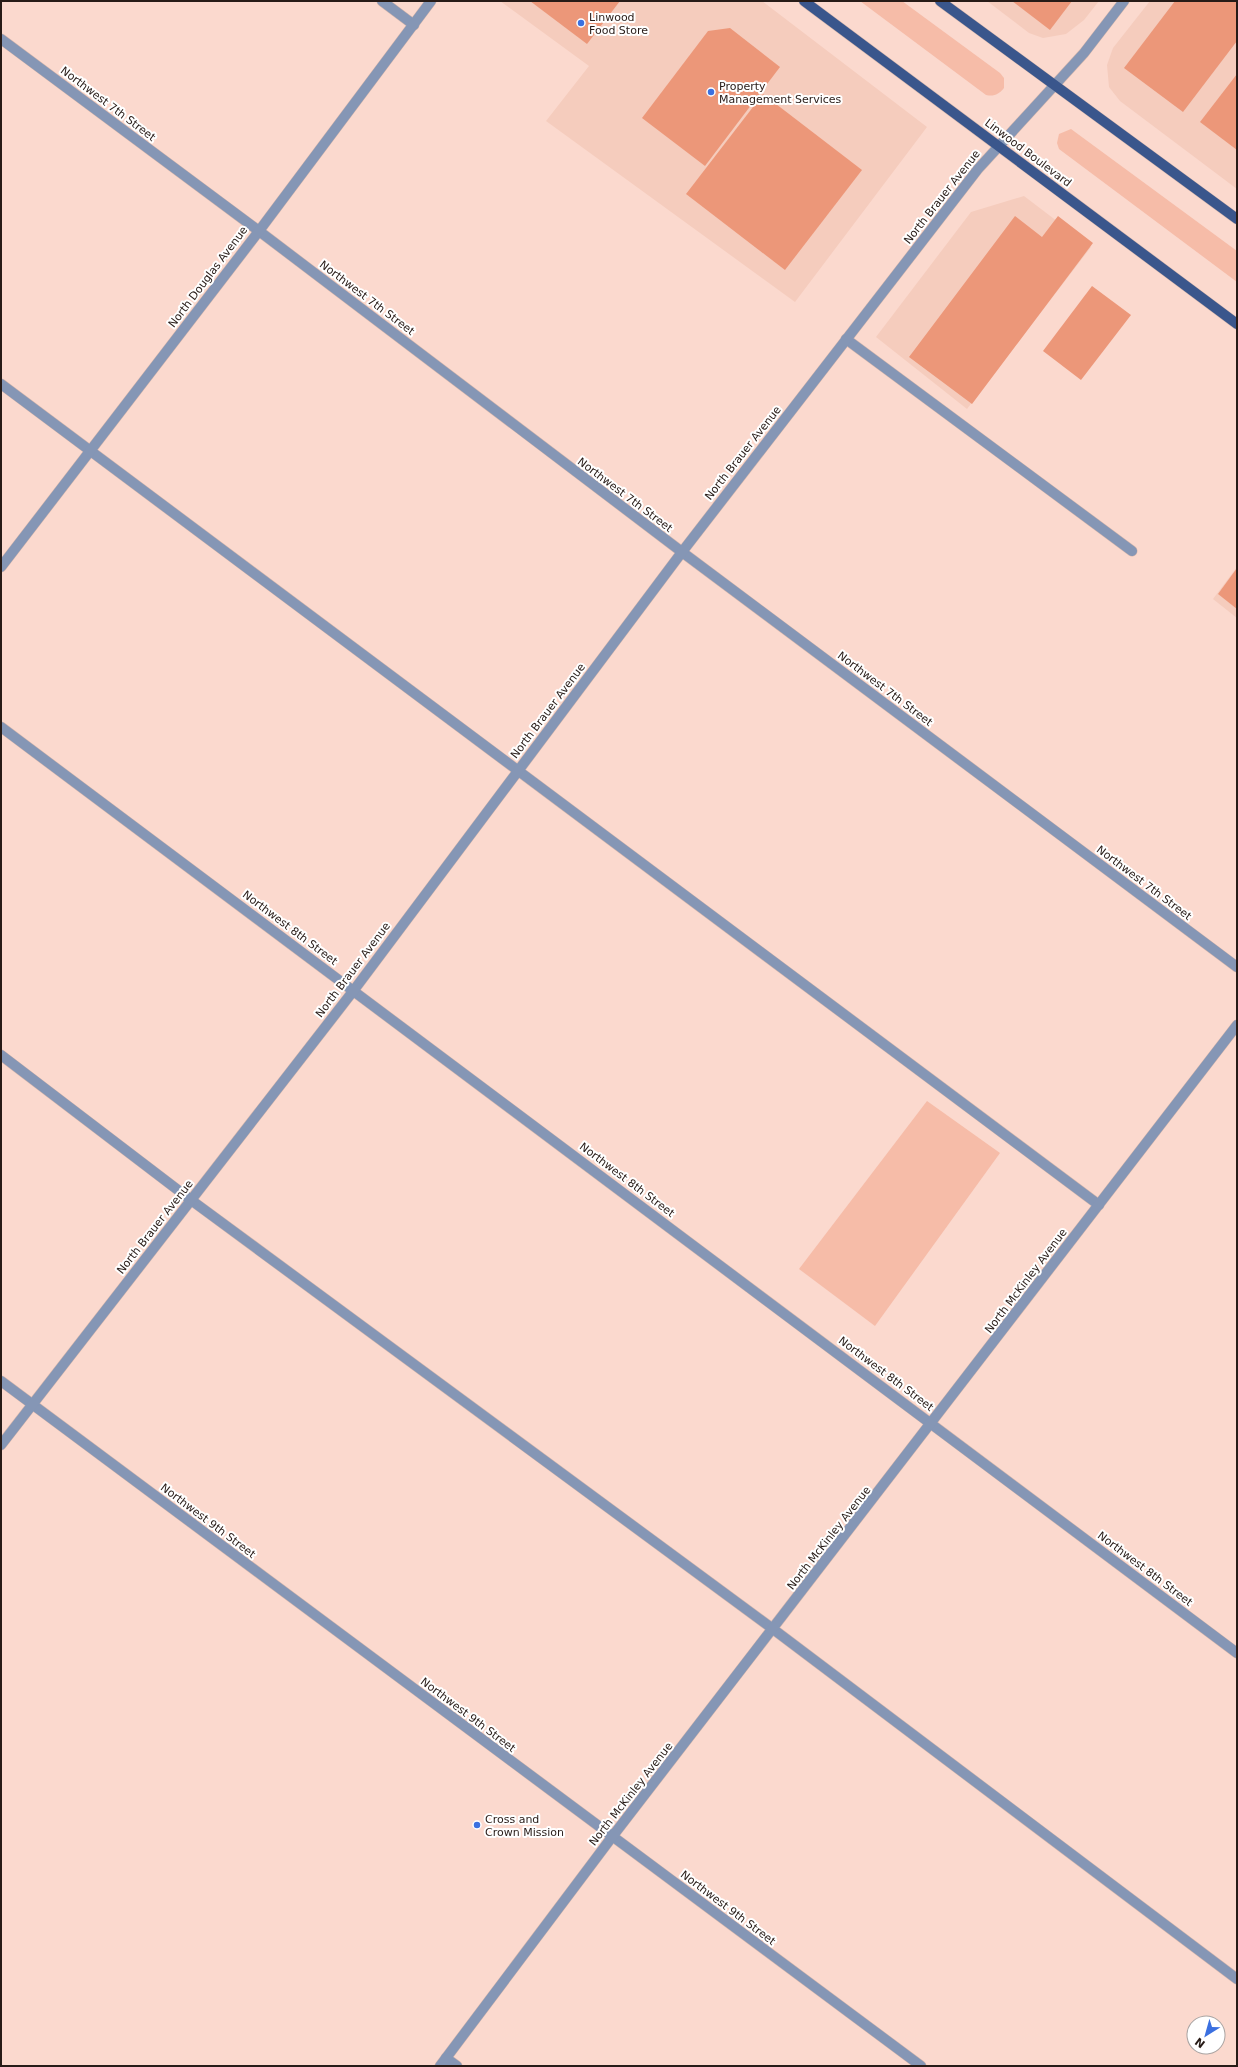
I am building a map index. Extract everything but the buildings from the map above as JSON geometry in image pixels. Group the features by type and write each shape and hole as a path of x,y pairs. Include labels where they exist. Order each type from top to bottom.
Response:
{"main road":[{"name":"Linwood Boulevard","path":"804,1 1237,324"},
{"path":"940,1 1054,87 1237,219"}],"street":[{"path":"382,1 414,25"},
{"name":"North Douglas Avenue","path":"1,566 432,1"},
{"name":"North Brauer Avenue","path":"1,1445 354,990 682,552 846,339 973,176 998,146 1084,53 1124,1"},
{"name":"Northwest 7th Street","path":"1,39 258,231 682,552 1237,967"},
{"path":"846,339 1132,551"},
{"path":"1,384 1099,1205"},
{"name":"Northwest 8th Street","path":"1,727 1237,1653"},
{"name":"North McKinley Avenue","path":"443,2062 612,1837 1237,1025"},
{"path":"1,1056 191,1200 773,1629 1237,1979"},
{"name":"Northwest 9th Street","path":"1,1382 921,2066"},
{"path":"443,2062 457,2066"}],"shaded area":[{"path":"500,1 762,1 927,127 795,302 546,121 589,66"},
{"path":"860,1 902,1 1000,73 1004,78 1004,88 1000,92 991,96 986,95"},
{"path":"987,1 1099,1 1084,20 1066,34 1043,38 1029,33"},
{"path":"1150,1 1237,1 1237,189 1120,101 1109,87 1107,65 1113,48"},
{"path":"1071,129 1237,251 1237,282 1059,149 1057,143 1059,134"},
{"path":"1024,196 1091,247 967,409 876,337 971,212"},
{"path":"1237,567 1237,618 1213,599"},
{"path":"927,1101 1000,1153 875,1326 799,1269"}],"place":[{"name":"Linwood Food Store","path":"581,23"},
{"name":"Property Management Services","path":"711,92"},
{"name":"Cross and Crown Mission","path":"477,1825"}]}
